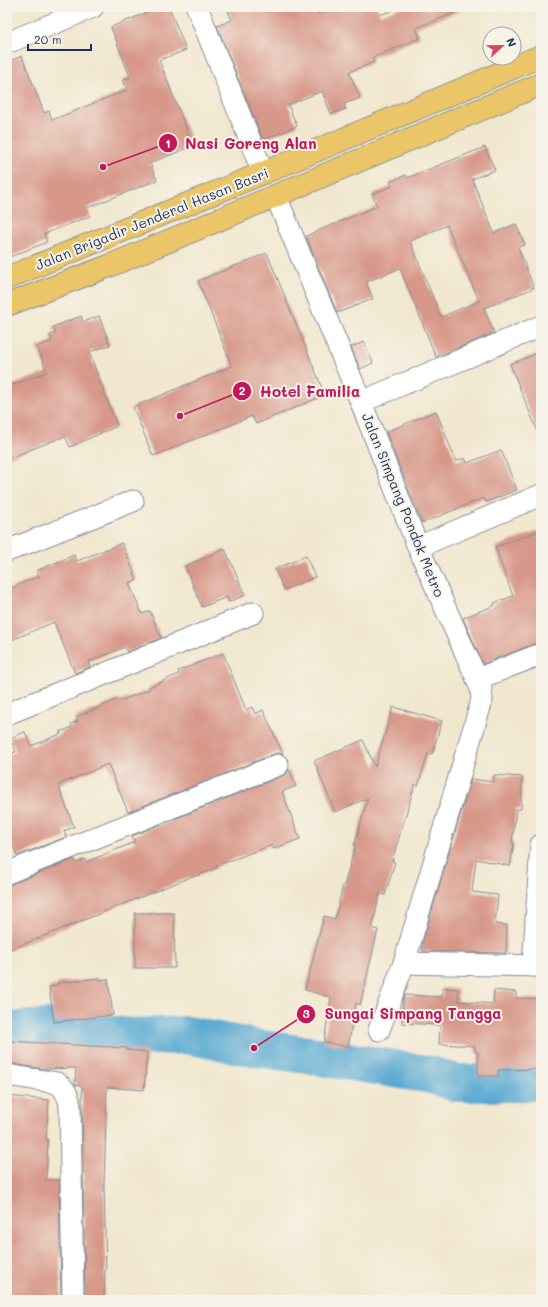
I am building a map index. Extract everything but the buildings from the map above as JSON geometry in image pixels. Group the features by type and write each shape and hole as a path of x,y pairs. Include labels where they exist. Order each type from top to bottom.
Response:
{"highway":[{"name":"Jalan Brigadir Jenderal Hasan Basri","path":"522,64 541,56"},
{"path":"522,65 537,85"},
{"name":"Jalan Brigadir Jenderal Hasan Basri","path":"7,278 263,173 516,66"},
{"name":"Jalan Brigadir Jenderal Hasan Basri","path":"7,305 109,266 537,85"},
{"path":"97,241 109,266"}],"street":[{"path":"7,43 94,7"},
{"path":"197,7 263,173"},
{"name":"Jalan Simpang Pondok Metro","path":"276,196 361,402 418,547 481,689 482,700 404,963 379,1030"},
{"path":"361,402 541,326"},
{"path":"418,547 541,495"},
{"path":"7,551 133,501"},
{"path":"7,714 253,613"},
{"path":"477,679 541,654"},
{"path":"7,873 278,765"},
{"path":"404,963 537,966 541,845"},
{"path":"7,1075 57,1083 63,1088 69,1100 72,1300"}],"waterway":[{"path":"7,1031 46,1028 131,1037 187,1035 254,1048 309,1055 431,1075 456,1083 512,1083 541,1081"}],"place":[{"name":"Nasi Goreng Alan","path":"103,167"},
{"name":"Hotel Familia","path":"180,416"},
{"name":"Sungai Simpang Tangga","path":"254,1048"}]}
